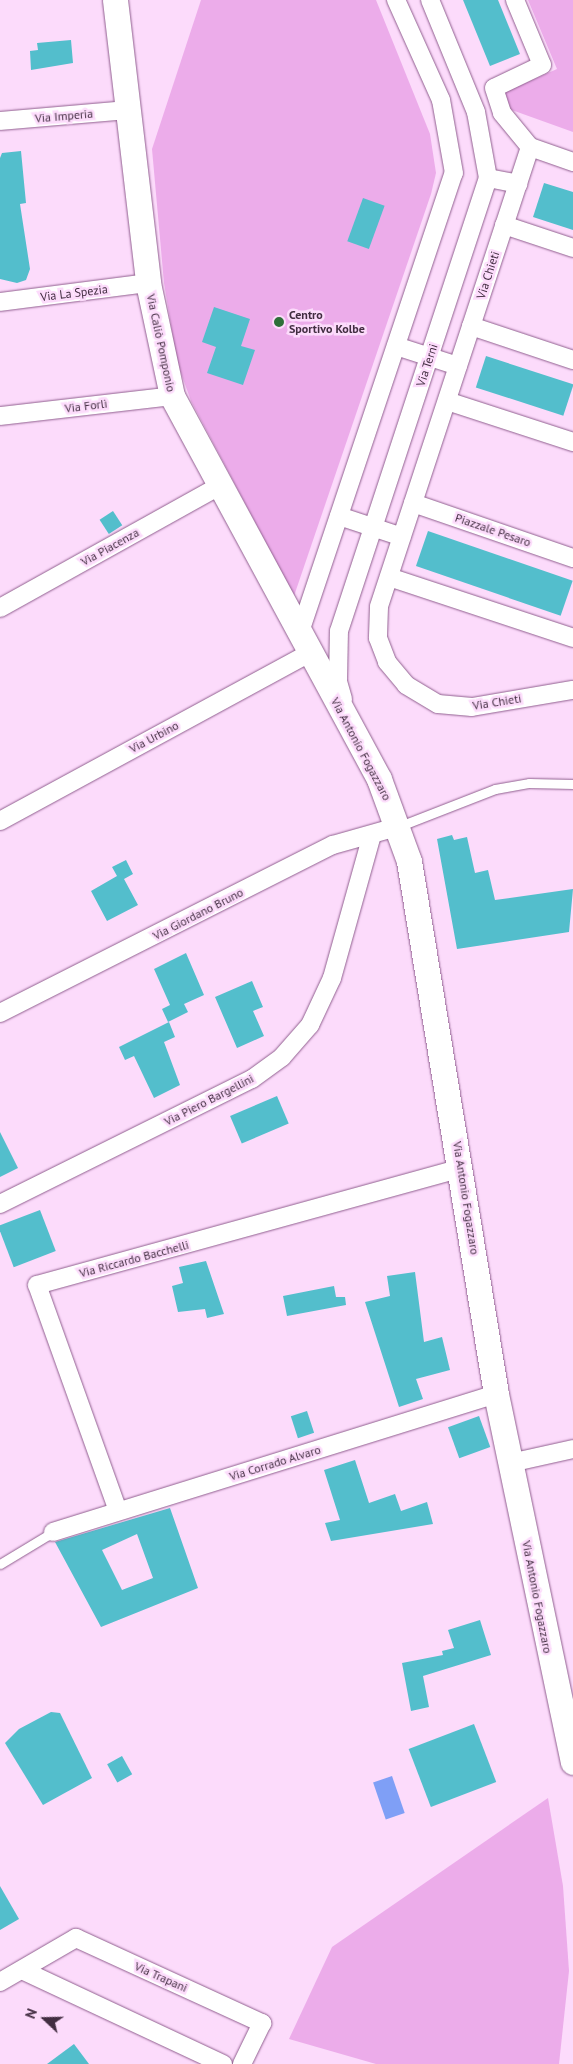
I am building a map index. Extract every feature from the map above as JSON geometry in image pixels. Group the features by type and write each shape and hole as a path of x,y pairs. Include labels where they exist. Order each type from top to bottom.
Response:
{"street":[{"name":"Via Caliò Pomponio","path":"115,0 148,283 172,396 304,644"},
{"path":"304,644 339,516 454,174 441,100 396,0"},
{"name":"Via Terni","path":"353,733 338,681 339,631 488,178 476,112 430,0"},
{"path":"515,0 542,65 494,88 502,113 530,147 573,162"},
{"name":"Via Imperia","path":"0,121 128,110"},
{"name":"Via Chieti","path":"530,147 388,577 379,607 378,638 388,662 406,685 438,704 472,707 573,690"},
{"path":"488,178 518,184"},
{"path":"504,225 573,248"},
{"name":"Via La Spezia","path":"0,302 148,283"},
{"path":"471,326 573,360"},
{"path":"396,346 458,366"},
{"name":"Via Forlì","path":"0,416 172,396"},
{"path":"447,400 573,442"},
{"name":"Via Piacenza","path":"0,608 219,486"},
{"name":"Piazzale Pesaro","path":"413,503 573,558"},
{"path":"339,516 402,537"},
{"path":"388,577 573,638"},
{"name":"Via Antonio Fogazzaro","path":"304,644 353,733 400,826 462,1168 496,1394 573,1762"},
{"name":"Via Urbino","path":"0,821 304,644"},
{"name":"Via Giordano Bruno","path":"0,1013 333,845 371,838 400,826"},
{"name":"Via Piero Bargellini","path":"0,1204 252,1079 282,1057 310,1025 332,978 371,838"},
{"name":"Via Riccardo Bacchelli","path":"118,1512 37,1286 462,1168"},
{"name":"Via Corrado Alvaro","path":"53,1532 496,1394"},
{"path":"510,1464 573,1449"},
{"name":"Via Trapani","path":"0,1982 76,1938 262,2023 242,2064"},
{"path":"22,1970 223,2064"}],"lane":[{"path":"400,826 495,789 529,783 573,784"},
{"path":"0,1564 53,1532"}],"shaded area":[{"name":"Centro Sportivo Kolbe","path":"201,0 376,0 430,134 436,173 431,194 294,596 191,401 177,362 164,283 152,149"},
{"path":"528,0 573,0 573,132 509,109 503,93 557,69"},
{"path":"548,1798 563,1886 569,1971 559,2064 376,2064 289,2039 332,1947"}],"water":[{"path":"392,1776 405,1813 386,1819 373,1783"}],"building":[{"path":"463,0 498,0 520,54 490,66"},
{"path":"71,40 73,63 31,70 30,51 38,50 37,43"},
{"path":"21,151 26,203 20,204 30,269 26,280 17,283 0,279 0,158 2,153"},
{"path":"544,183 573,192 573,230 533,217"},
{"path":"363,198 385,206 369,249 347,241"},
{"path":"214,307 250,319 241,346 255,350 243,385 207,373 216,347 202,342"},
{"path":"486,356 573,384 563,416 476,387"},
{"path":"113,511 122,525 109,534 100,520"},
{"path":"428,531 573,581 561,616 416,566"},
{"path":"452,835 454,840 467,837 475,873 488,870 495,900 573,889 569,932 457,949 437,839"},
{"path":"126,860 133,874 124,879 138,905 107,921 91,891 117,876 112,867"},
{"path":"186,953 204,995 184,1004 188,1012 168,1022 162,1009 170,1005 154,969"},
{"path":"252,981 263,1007 253,1011 264,1036 237,1048 215,997"},
{"path":"169,1022 175,1037 164,1042 180,1085 154,1098 134,1056 125,1060 119,1047"},
{"path":"277,1096 289,1124 242,1144 230,1116"},
{"path":"0,1132 18,1168 0,1177"},
{"path":"40,1210 56,1251 14,1267 0,1231 0,1225"},
{"path":"206,1261 224,1314 207,1318 205,1309 178,1312 172,1286 183,1283 179,1267"},
{"path":"415,1272 424,1342 442,1337 450,1370 416,1379 423,1399 399,1407 365,1302 390,1296 387,1276"},
{"path":"334,1286 336,1297 345,1297 346,1305 287,1316 283,1296"},
{"path":"307,1411 314,1433 298,1438 291,1416"},
{"path":"479,1416 490,1447 459,1458 448,1427"},
{"path":"355,1460 369,1503 395,1494 401,1511 427,1502 433,1524 331,1541 325,1523 340,1520 324,1470"},
{"path":"170,1508 198,1588 101,1627 55,1542","holes":["137,1534 153,1578 122,1590 102,1550"]},
{"path":"480,1620 491,1655 423,1676 429,1707 411,1711 402,1663 443,1655 442,1651 454,1648 448,1630"},
{"path":"51,1712 60,1713 92,1778 43,1805 5,1743 19,1729"},
{"path":"474,1724 496,1782 431,1807 409,1749"},
{"path":"122,1756 132,1774 117,1783 107,1764"},
{"path":"0,1886 19,1919 0,1930"},
{"path":"74,2044 89,2064 47,2064"}],"place":[{"name":"Centro Sportivo Kolbe","path":"279,322"}]}
